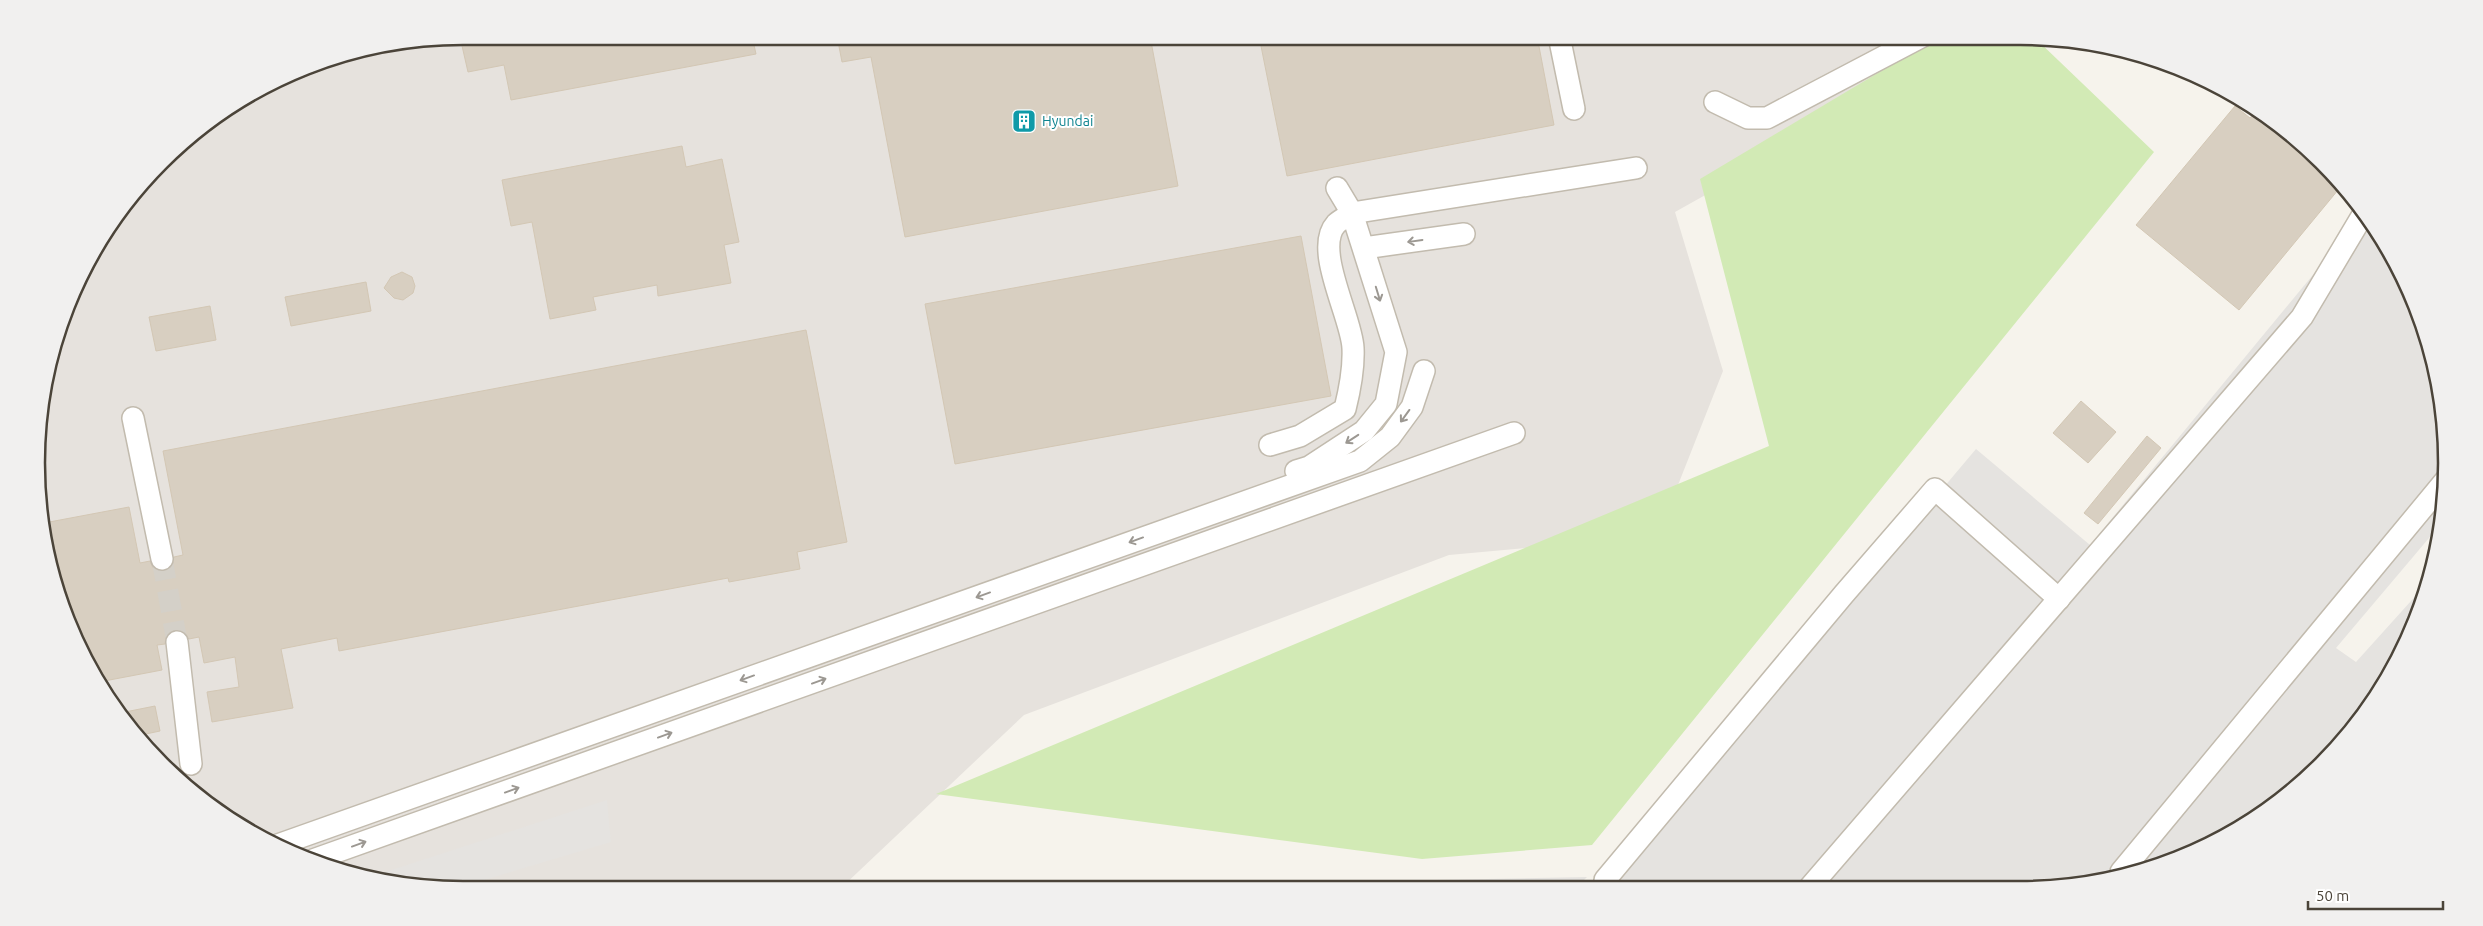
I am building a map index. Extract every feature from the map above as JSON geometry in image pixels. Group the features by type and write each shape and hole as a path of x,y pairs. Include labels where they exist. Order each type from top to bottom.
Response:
{"lane":[{"path":"1561,45 1574,109"},
{"path":"1715,102 1748,118 1767,118 1906,45"},
{"path":"1270,445 1300,436 1345,409 1352,380 1353,346 1332,266 1328,243 1336,225 1352,214 1636,168"},
{"path":"1168,529 1200,507 1230,494 1309,467 1364,431 1386,404 1396,352 1352,214 1337,188"},
{"path":"1815,881 2302,317 2360,220"},
{"path":"1364,248 1464,234"},
{"path":"287,842 1360,461 1390,437 1412,407 1424,371"},
{"path":"134,418 162,559"},
{"path":"323,857 1514,434"},
{"path":"1605,880 1844,594 1935,489 2059,598"},
{"path":"2124,868 2437,491"},
{"path":"177,642 191,764"}],"shaded area":[{"path":"463,45 1974,45 1675,212 1723,371 1678,485 1570,544 1449,555 1024,715 848,881 436,880 381,873 355,867 329,859 278,838 231,811 209,795 167,759 149,739 115,695 101,672 88,648 67,597 53,545 49,518 45,463 46,436 53,381 59,355 67,329 88,278 115,231 149,187 187,149 231,115 278,88 329,67 381,53 408,49"},
{"path":"2359,219 2395,278 2416,329 2424,355 2430,381 2437,436 2438,463 2434,518 2431,535 2336,648 2356,662 2417,595 2395,648 2368,695 2352,717 2316,759 2296,777 2252,811 2205,838 2154,859 2102,873 2047,880 2020,881 1613,880 1976,449 2090,545"},
{"path":"607,800 611,842 481,881 436,880 382,873"},
{"path":"1587,877 1583,881 1384,881"}],"green space":[{"path":"1925,45 2043,46 2154,152 1592,845 1422,859 936,794 1769,446 1700,179"}],"building":[{"path":"462,45 754,45 756,54 511,100 504,65 468,72"},
{"name":"Hyundai","path":"839,45 1152,45 1178,186 905,237 871,57 842,62"},
{"path":"1261,45 1539,45 1554,125 1287,176"},
{"path":"2235,106 2250,118 2252,115 2296,149 2316,167 2337,191 2239,310 2136,225"},
{"path":"682,146 686,167 722,159 739,242 724,245 731,283 658,296 657,285 593,297 596,310 550,319 532,222 511,226 502,180"},
{"path":"1301,236 1331,396 955,464 925,304"},
{"path":"402,272 412,277 415,286 413,293 403,300 394,298 384,288 391,277"},
{"path":"366,282 371,311 291,326 285,297"},
{"path":"210,306 216,340 156,351 149,317"},
{"path":"806,330 847,542 797,552 800,569 729,582 728,578 339,651 337,638 281,649 293,708 212,722 207,692 239,687 235,657 204,663 199,637 189,639 182,631 175,630 166,637 165,644 157,645 162,670 106,681 88,648 77,623 59,571 53,545 50,522 129,507 140,563 150,561 153,568 159,571 170,569 174,557 183,555 163,451"},
{"path":"2081,401 2116,432 2088,463 2053,433"},
{"path":"2147,436 2161,448 2098,524 2084,513"},
{"path":"155,706 160,731 145,734 127,712"}],"tunnel":[{"path":"162,559 177,642"}],"place":[{"name":"Hyundai","path":"1024,121"}]}
